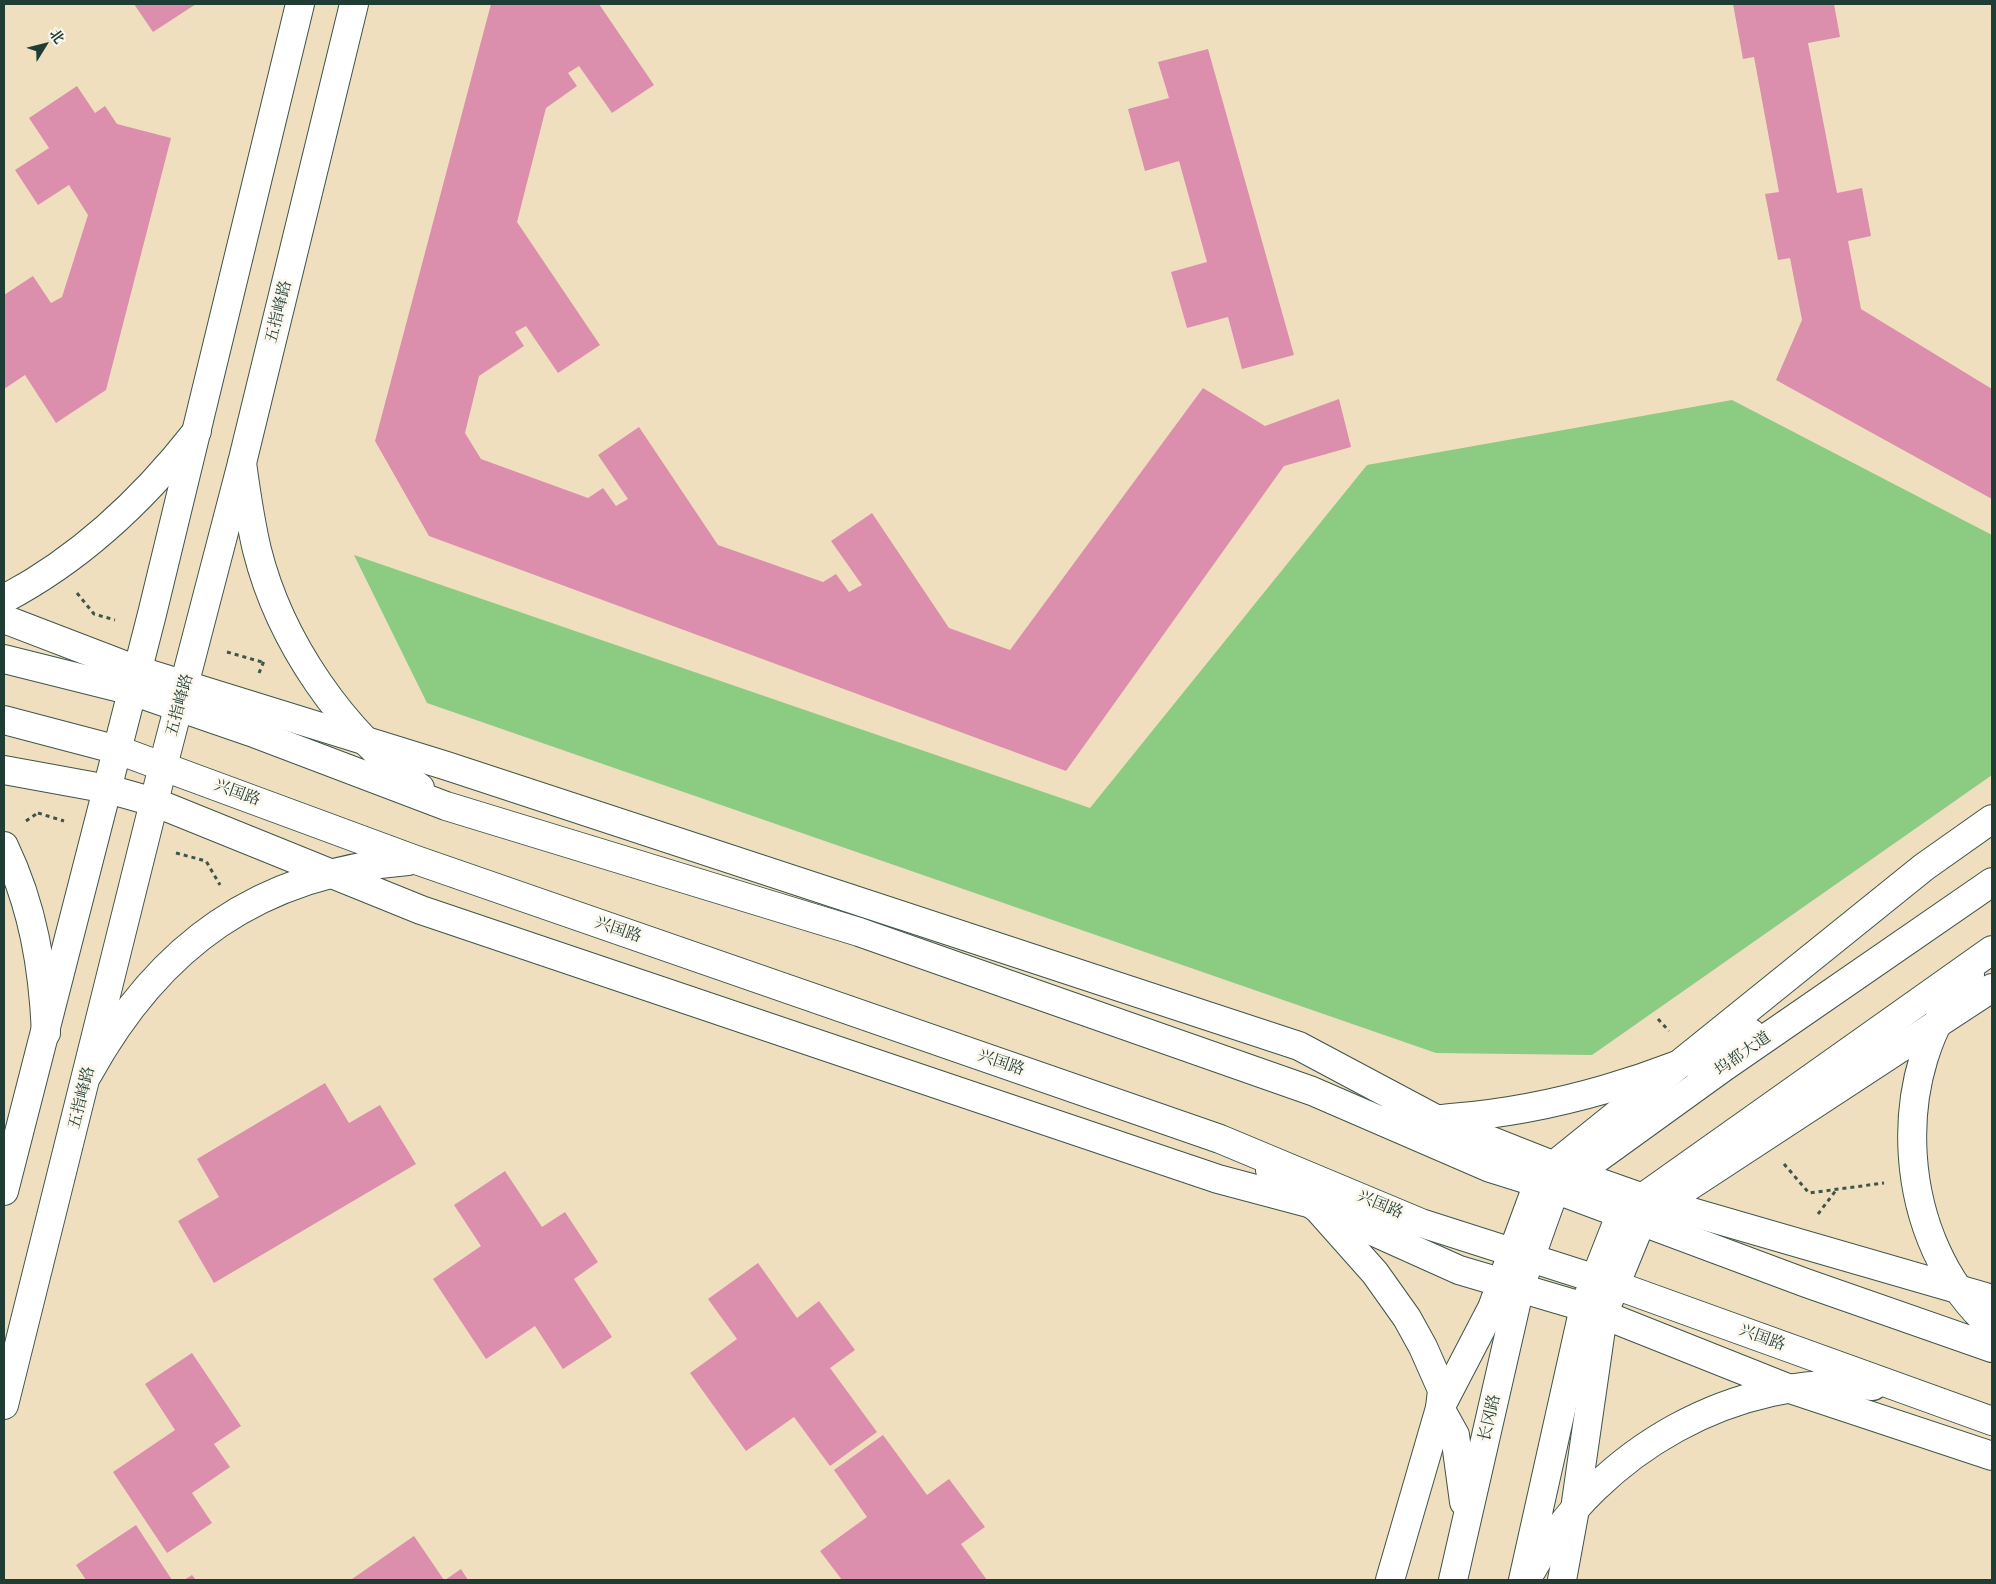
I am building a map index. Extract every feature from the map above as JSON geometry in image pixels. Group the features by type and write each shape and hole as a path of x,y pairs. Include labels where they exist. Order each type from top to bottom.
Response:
{"main road":[{"path":"4,1192 118,750 300,4"},
{"name":"五指峰路","path":"4,1405 88,1074 163,766 183,696 242,463 354,4"},
{"path":"4,599 69,559 105,531 170,466 197,430"},
{"path":"242,463 248,508 257,552 286,627 314,675 341,713 367,741 408,779 446,806"},
{"path":"4,619 134,680 183,696 367,741 1299,1046 1436,1119 1555,1178 1642,1209 1806,1284 1992,1348"},
{"path":"4,659 134,680"},
{"path":"183,696 446,806 859,932 1312,1091 1406,1122 1472,1116 1536,1105 1601,1090 1681,1063 1726,1046 1786,1017 1843,984 1898,946"},
{"name":"兴国路","path":"4,720 118,750 416,860 1220,1139 1421,1222 1522,1253 1992,1421"},
{"path":"4,770 108,789 154,802 422,910 1218,1179 1312,1204 1459,1270 1510,1284 1593,1311 1790,1389 1992,1456"},
{"path":"1522,1253 1555,1178 1681,1063 1924,867 1992,819"},
{"path":"4,846 28,906 38,948 44,990 46,1033"},
{"path":"88,1074 108,1038 131,1004 158,973 221,921 258,900 295,884 330,873 375,864 416,860"},
{"name":"坞都大道","path":"1555,1178 1992,882"},
{"path":"1992,951 1966,979 1939,1023 1928,1046 1917,1083 1912,1121 1912,1160 1918,1198 1929,1233 1944,1265 1960,1290 1992,1327"},
{"path":"1523,1580 1593,1311 1605,1282 1642,1209 1992,951"},
{"path":"1642,1209 1992,988"},
{"path":"1312,1091 1490,1168 1555,1178"},
{"path":"1220,1139 1255,1159 1312,1204 1375,1273 1399,1306 1423,1346 1442,1390 1440,1408 1390,1580"},
{"path":"1642,1209 1992,1299"},
{"name":"长冈路","path":"1453,1580 1466,1528 1510,1284 1522,1253"},
{"path":"1440,1408 1492,1308 1510,1284"},
{"path":"1562,1580 1575,1509 1593,1311"},
{"path":"1527,1580 1542,1552 1575,1509 1600,1482 1635,1453 1673,1429 1708,1412 1744,1399 1790,1389 1860,1384 1899,1388"},
{"path":"1440,1408 1455,1435 1463,1481 1466,1528"}],"path":[{"path":"1809,1193 1915,1179"}],"green space":[{"path":"1732,400 1992,535 1992,775 1592,1055 1436,1053 427,703 354,555 1090,808 1367,465"}],"building":[{"path":"134,4 196,4 153,32"},
{"path":"491,4 599,4 654,85 612,113 579,66 568,73 577,86 546,108 517,222 600,345 558,373 526,326 515,332 524,346 479,376 465,433 481,459 588,498 603,488 616,506 628,499 598,455 639,427 718,545 823,582 836,574 849,592 862,585 831,541 872,513 949,628 1010,650 1203,388 1265,426 1339,399 1351,447 1284,466 1066,771 429,536 375,441"},
{"path":"1733,4 1834,4 1840,37 1808,43 1837,193 1862,188 1871,236 1848,241 1861,309 1992,389 1992,499 1776,380 1802,320 1790,258 1778,260 1765,194 1779,192 1754,57 1743,59"},
{"path":"1208,49 1294,355 1242,369 1228,317 1187,328 1171,272 1207,262 1179,161 1145,171 1128,109 1169,98 1158,62"},
{"path":"77,86 95,113 105,106 117,124 171,138 106,390 56,423 25,375 4,389 4,295 33,276 51,303 62,297 88,215 69,185 38,205 15,170 49,148 29,118"},
{"path":"325,1083 349,1123 380,1105 416,1164 214,1283 178,1221 219,1197 197,1159"},
{"path":"505,1171 542,1227 565,1212 598,1262 574,1279 612,1337 563,1369 535,1326 486,1359 433,1279 481,1246 454,1205"},
{"path":"758,1263 797,1318 819,1301 855,1350 830,1368 877,1432 830,1466 794,1417 746,1451 690,1373 737,1339 708,1299"},
{"path":"192,1353 241,1426 214,1444 230,1467 192,1493 212,1523 167,1553 113,1472 175,1430 145,1384"},
{"path":"883,1435 927,1495 949,1479 985,1527 961,1544 987,1580 842,1580 820,1551 867,1517 834,1470"},
{"path":"136,1525 172,1580 86,1580 76,1565"},
{"path":"414,1536 444,1580 352,1579"},
{"path":"461,1569 468,1580 445,1580"},
{"path":"192,1575 196,1580 184,1580"}]}
